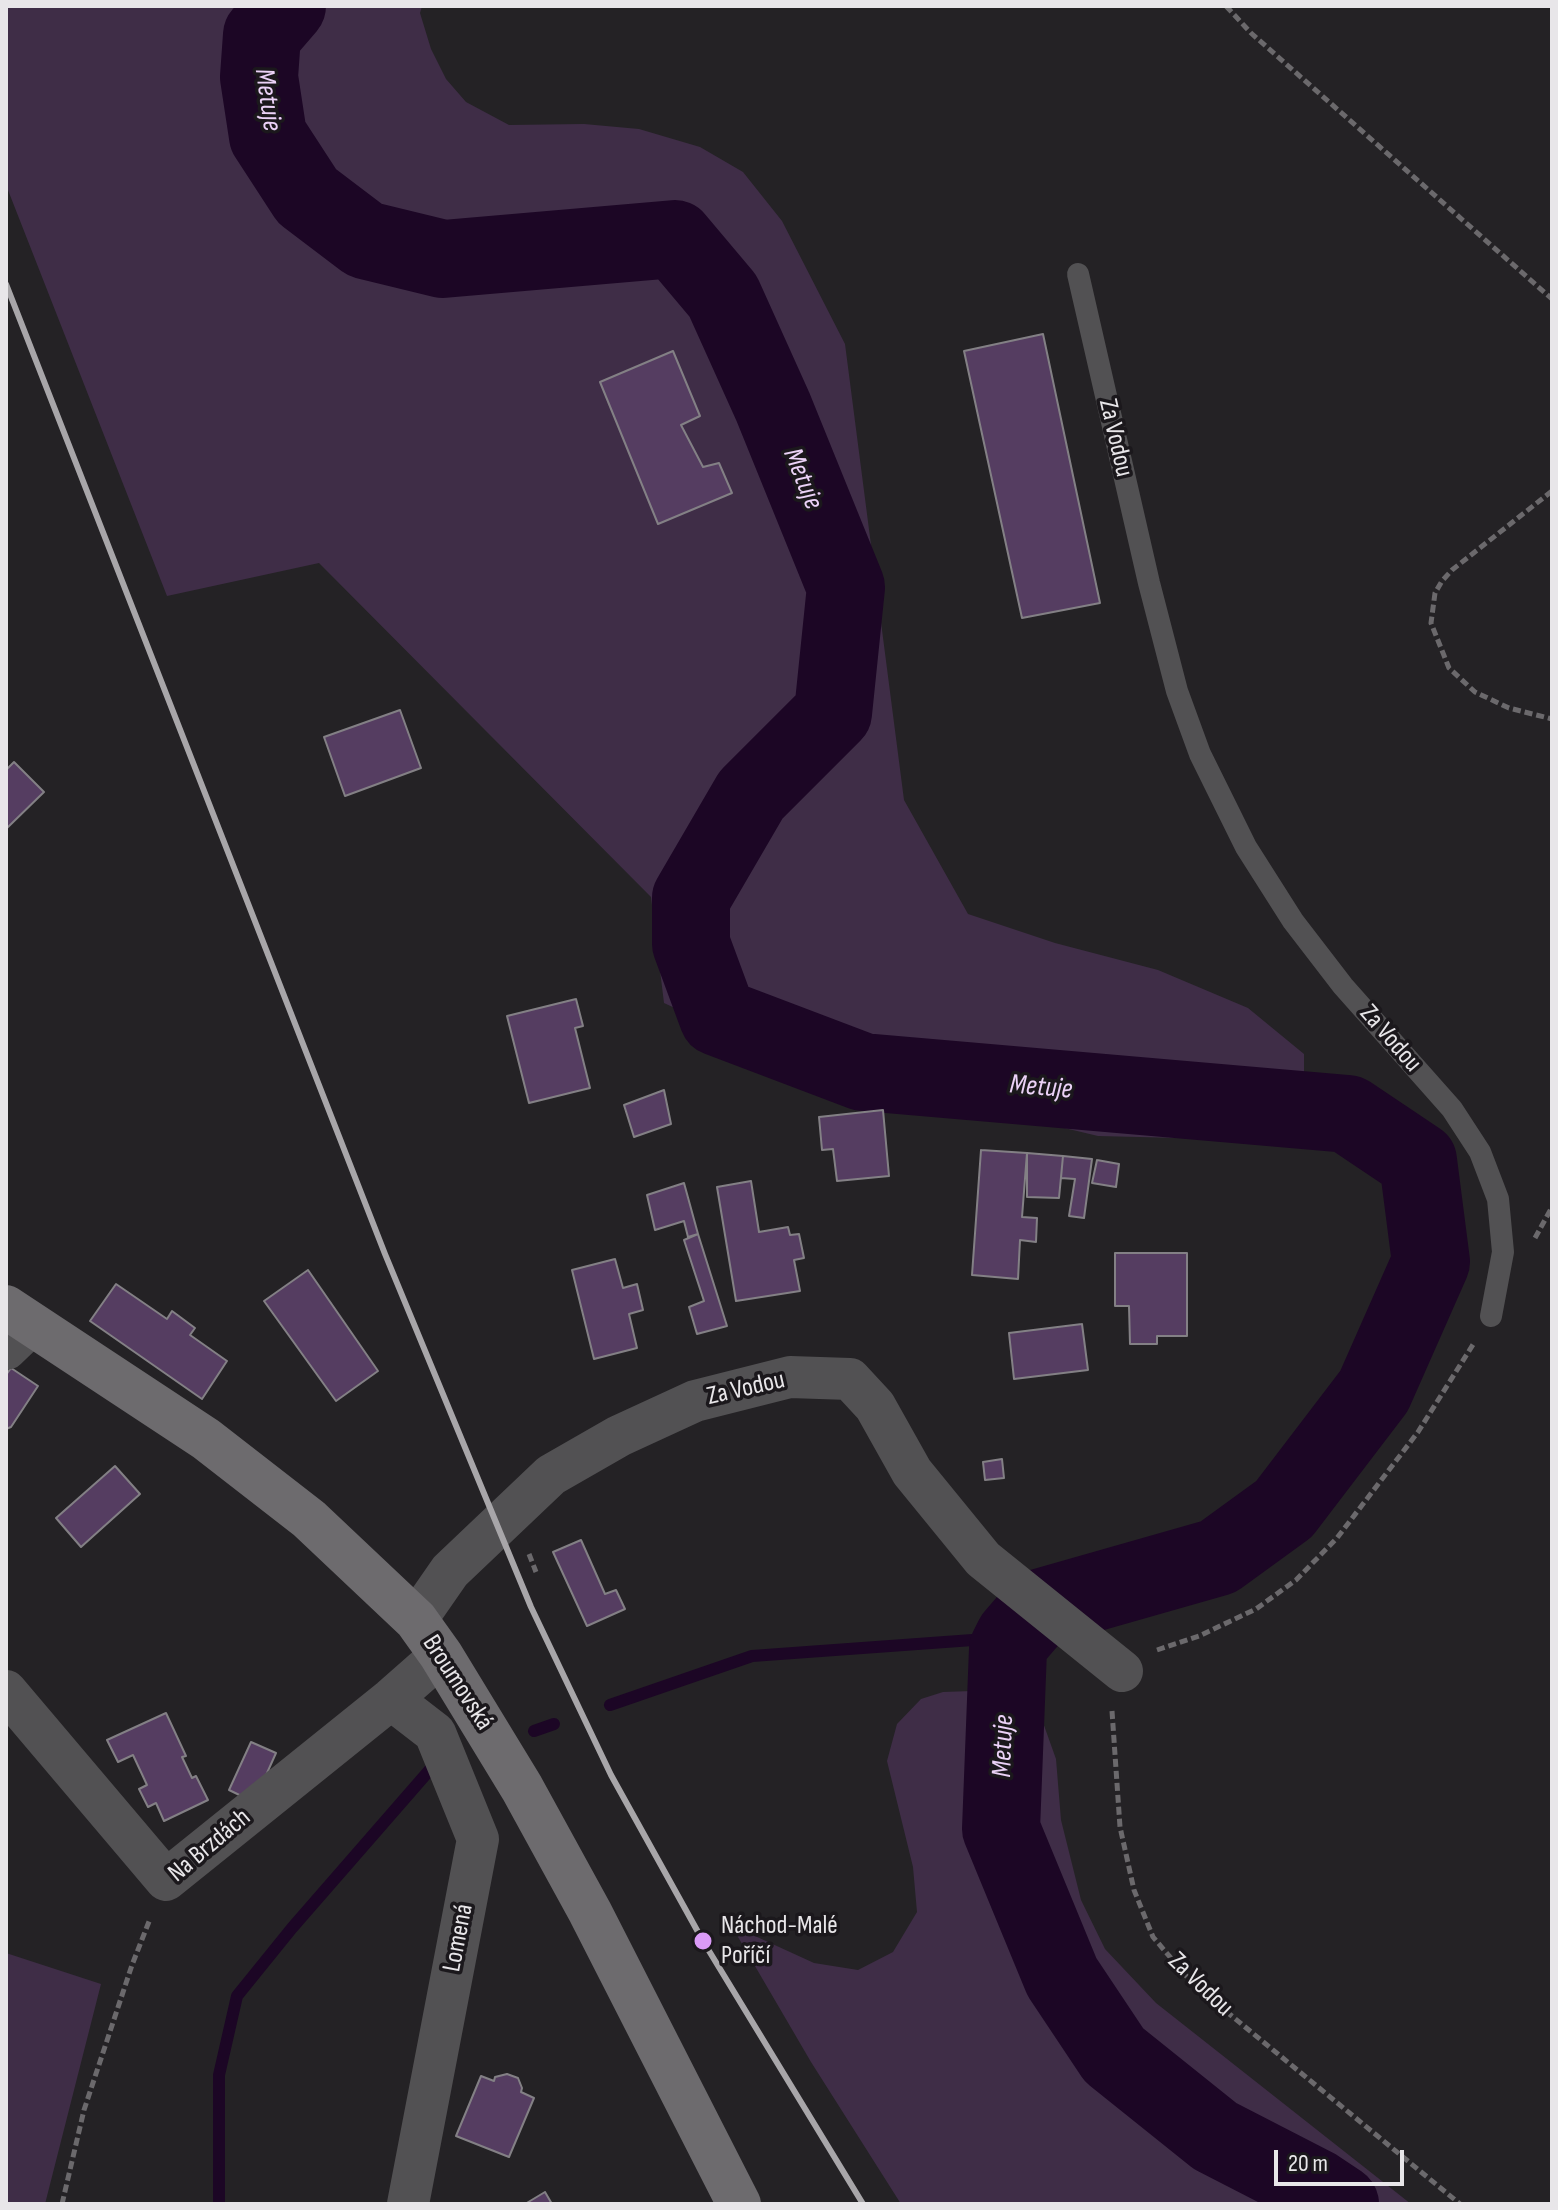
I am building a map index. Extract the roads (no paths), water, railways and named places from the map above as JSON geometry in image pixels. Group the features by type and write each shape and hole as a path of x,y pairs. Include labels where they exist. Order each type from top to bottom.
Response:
{"main road":[{"name":"Broumovská","path":"14,1327 217,1448 309,1519 416,1620 441,1655 522,1788 590,1912 739,2204"}],"street":[{"name":"Za Vodou","path":"416,1620 450,1571 551,1475 619,1436 695,1401 790,1377 850,1379 875,1406 912,1472 983,1559 1122,1671"},
{"name":"Na Brzdách","path":"6,1691 166,1880 441,1655"},
{"name":"Lomená","path":"391,1699 435,1733 478,1839 408,2204"}],"lane":[{"name":"Za Vodou","path":"1078,274 1149,583 1177,691 1200,754 1246,847 1293,921 1343,986 1452,1109 1480,1152 1498,1199 1503,1252 1491,1316"}],"waterway":[{"name":"Metuje","path":"287,6 262,35 259,77 268,136 307,196 365,240 443,259 675,239 723,296 773,407 846,587 833,713 751,795 691,898 691,944 718,1017 863,1072 1348,1114 1418,1161 1431,1262 1374,1391 1284,1509 1218,1557 1039,1608 1014,1637 1008,1649 1001,1829 1062,1977 1114,2055 1215,2136 1316,2188 1340,2204"},
{"path":"610,1705 752,1656 1014,1637"},
{"path":"534,1731 554,1724"},
{"path":"219,2204 219,2075 237,1996 434,1765"}],"railway":[{"path":"6,284 385,1254 531,1607 611,1775 703,1941 863,2204"}],"place":[{"name":"Náchod-Malé Poříčí","path":"703,1941"}]}
